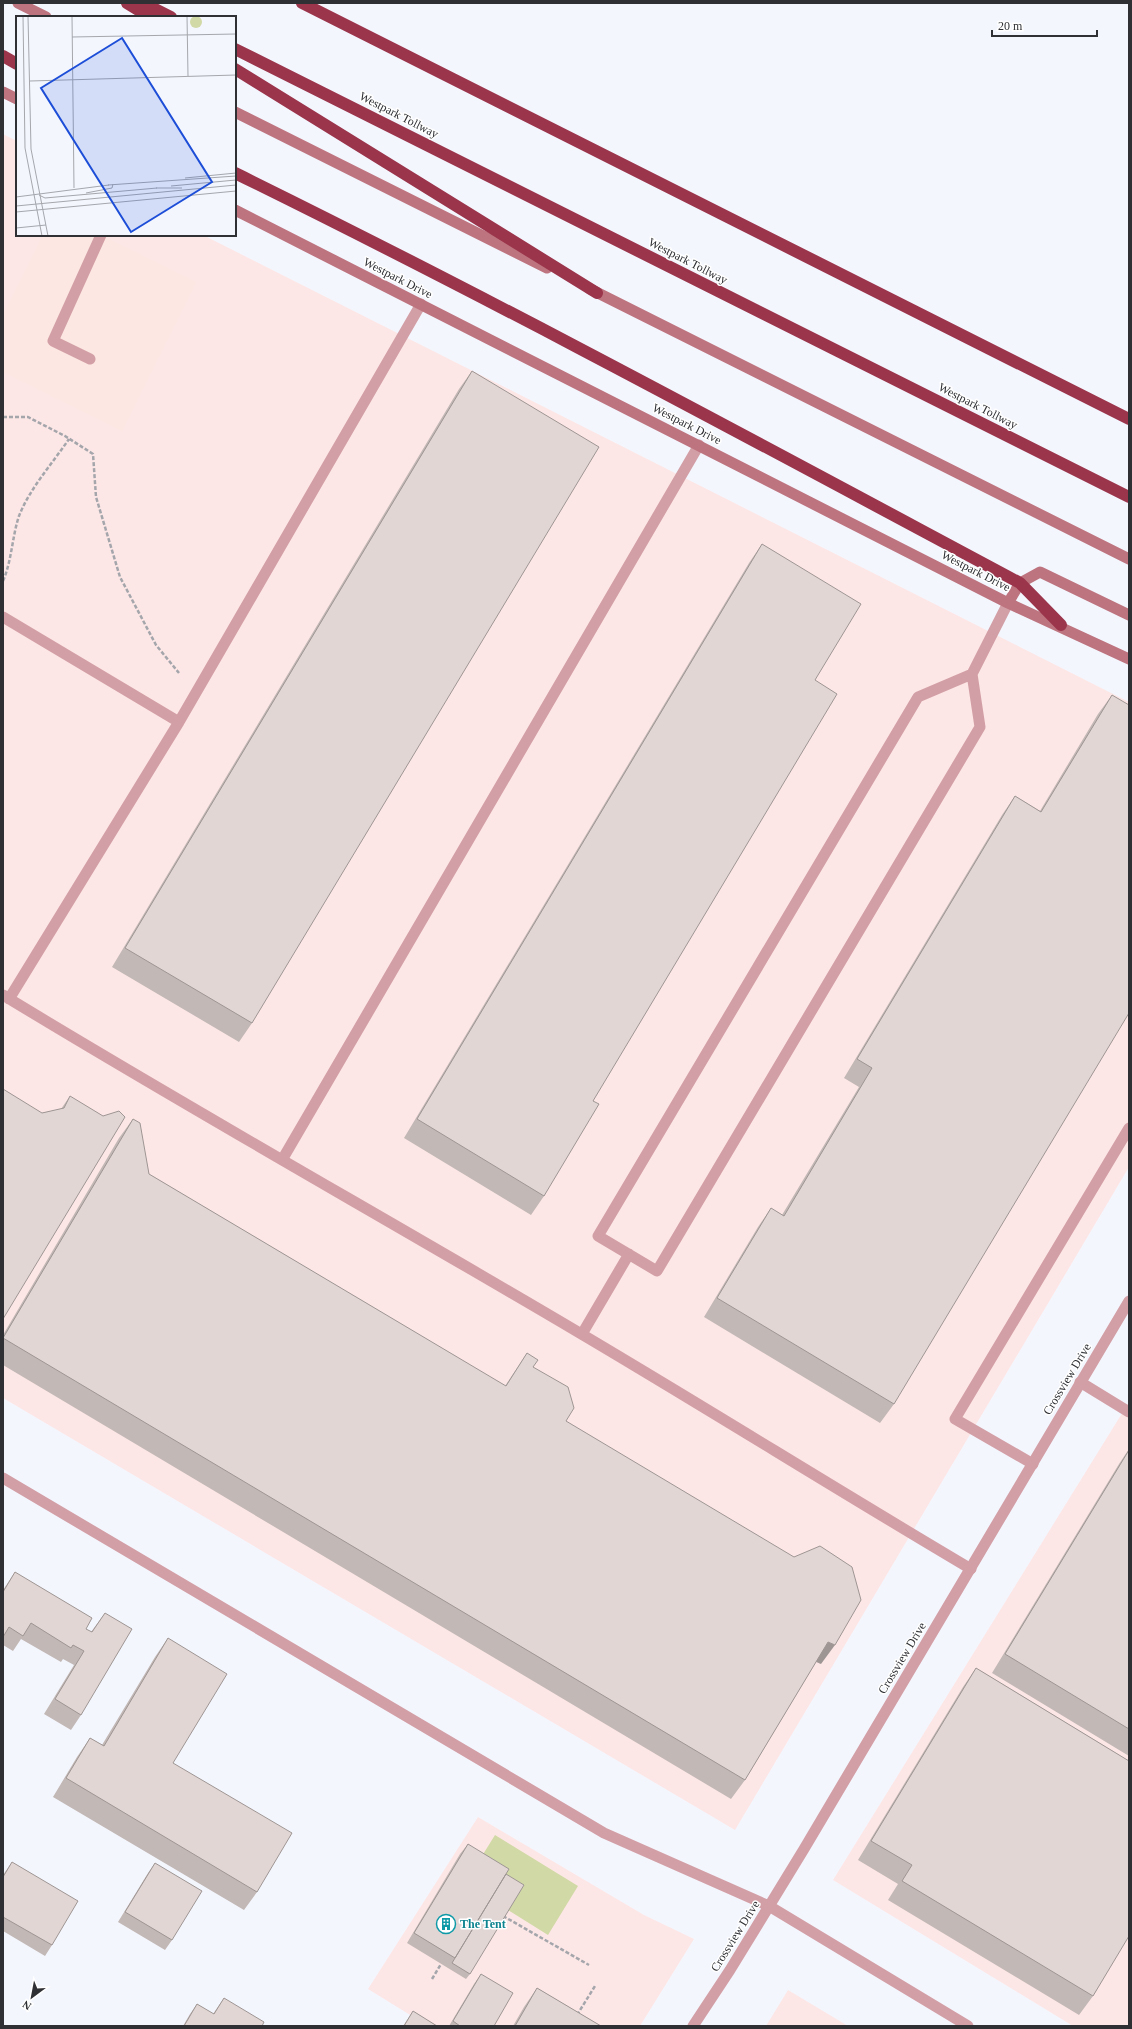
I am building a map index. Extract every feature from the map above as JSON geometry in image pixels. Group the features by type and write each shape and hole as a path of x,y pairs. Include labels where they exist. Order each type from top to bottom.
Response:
{"highway":[{"path":"127,3 148,16"},
{"path":"143,3 169,16"},
{"path":"302,3 1129,419"},
{"name":"Westpark Tollway","path":"236,50 1129,497"},
{"path":"3,56 16,63"},
{"path":"236,70 597,293"},
{"path":"236,173 328,218 612,365 1020,583 1061,626"}],"main road":[{"path":"18,3 44,16"},
{"path":"3,92 16,98"},
{"path":"236,112 1129,559"},
{"name":"Westpark Drive","path":"236,211 1008,602 1129,659"},
{"path":"1008,602 1020,583 1040,572 1129,614"}],"street":[{"path":"90,359 53,340 101,236"},
{"path":"421,304 196,694 6,997 282,1160 582,1334 834,1488 971,1569"},
{"path":"282,1160 699,445"},
{"path":"972,674 918,697 598,1236 657,1271 980,727 972,674 1008,602"},
{"path":"3,617 179,722"},
{"path":"1033,1464 955,1419 1129,1128"},
{"path":"582,1334 629,1254"},
{"name":"Crossview Drive","path":"693,2026 769,1906 971,1569 1129,1301"},
{"path":"1080,1382 1129,1412"},
{"path":"3,1478 604,1833 769,1906 968,2026"}],"path":[{"path":"3,417 28,417 93,454 96,497 120,577 156,645 196,694"},
{"path":"3,581 9,568 12,542 26,500 69,439"},
{"path":"500,1914 589,1965"},
{"path":"432,1979 441,1964"},
{"path":"574,2019 595,1986"}],"shaded area":[{"path":"3,134 16,140 16,236 205,236 1129,702 1129,1167 735,1830 3,1398"},
{"path":"43,236 103,236 196,282 122,431 3,372 3,316"},
{"path":"1129,1402 1129,2026 1073,2026 833,1880"},
{"name":"The Tent","path":"478,1817 644,1915 694,1939 640,2026 428,2026 368,1989"},
{"path":"788,1990 848,2026 766,2026"}],"green space":[{"path":"495,1835 578,1886 548,1935 508,1910 477,1864"}],"building":[{"path":"472,371 599,447 252,1023 125,948"},
{"path":"762,544 861,604 815,680 837,694 593,1101 599,1104 544,1196 417,1119"},
{"path":"1112,695 1129,705 1129,1013 894,1404 717,1298 771,1208 784,1216 872,1068 857,1059 1015,796 1041,812"},
{"path":"3,1089 42,1113 64,1108 70,1096 103,1116 119,1111 125,1117 3,1319"},
{"path":"133,1119 140,1123 149,1174 506,1386 527,1353 538,1360 533,1367 568,1387 574,1408 566,1421 794,1557 820,1546 852,1567 861,1600 835,1645 828,1642 745,1780 3,1338"},
{"path":"1129,1450 1129,1729 1005,1654"},
{"path":"15,1572 92,1618 86,1629 92,1632 105,1613 132,1629 81,1715 55,1699 84,1651 73,1645 71,1648 31,1623 23,1636 9,1627 3,1637 3,1592"},
{"path":"168,1638 227,1674 173,1763 292,1833 257,1892 66,1778 90,1738 104,1746"},
{"path":"976,1668 1129,1761 1129,1936 1093,1996 902,1881 912,1865 871,1841"},
{"name":"The Tent","path":"468,1844 509,1869 455,1958 414,1933"},
{"path":"12,1862 78,1901 52,1945 3,1917 3,1877"},
{"path":"155,1863 202,1891 172,1940 125,1912"},
{"path":"506,1874 524,1885 470,1974 452,1963"},
{"path":"481,1974 513,1993 494,2026 460,2026 453,2021"},
{"path":"537,1988 601,2026 515,2026"},
{"path":"224,1998 264,2022 262,2026 184,2026 197,2004 214,2014"},
{"path":"413,2011 437,2026 404,2026"}],"place":[{"name":"The Tent","path":"446,1924"}]}
